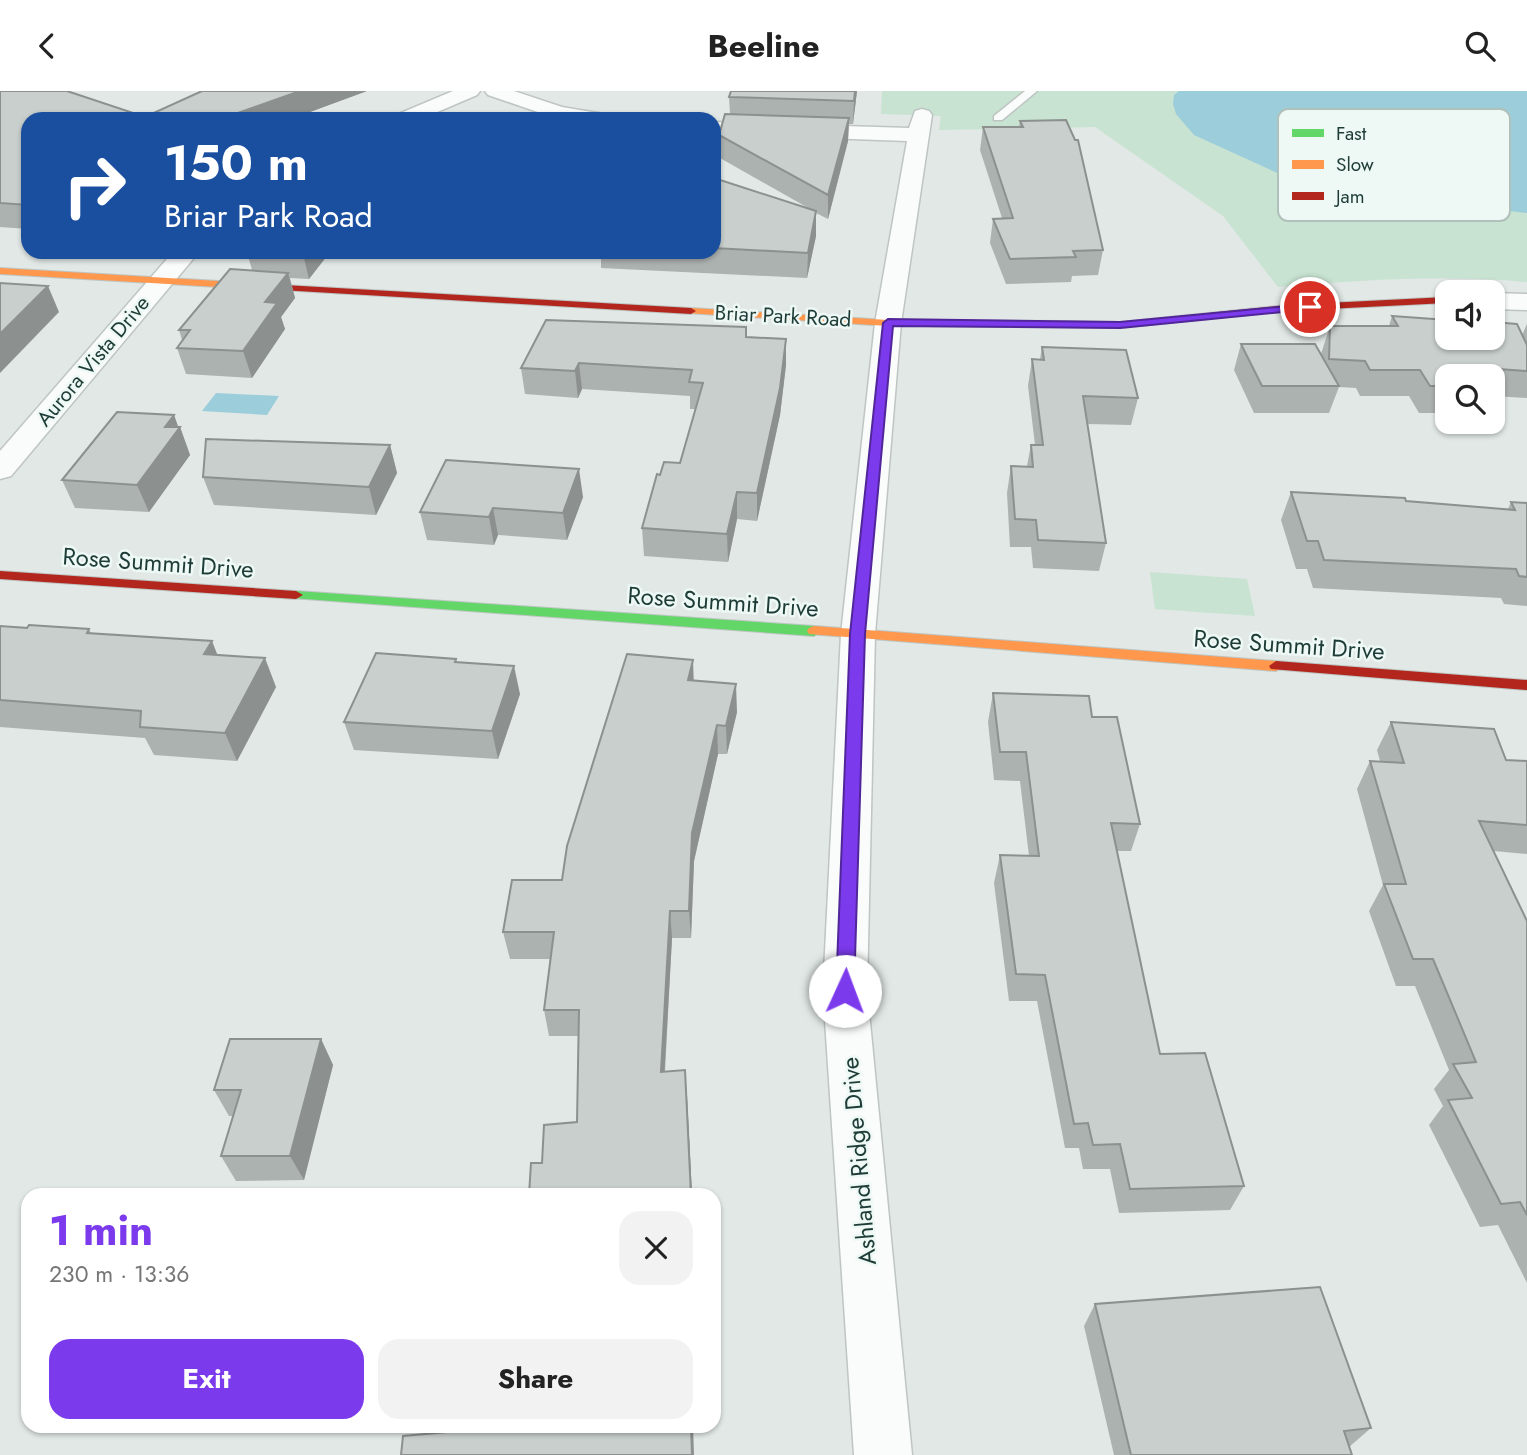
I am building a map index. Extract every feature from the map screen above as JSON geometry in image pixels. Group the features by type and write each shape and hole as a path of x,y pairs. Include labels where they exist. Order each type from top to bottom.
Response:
{"street":[{"path":"420,112 470,91"},
{"path":"495,91 556,112"},
{"name":"Ashland Ridge Drive","path":"721,128 920,125 888,323 858,634 845,991 883,1455"},
{"name":"Aurora Vista Drive","path":"0,470 146,300 160,279 180,259"},
{"name":"Briar Park Road","path":"0,271 888,323 1120,325 1286,308 1435,301"},
{"path":"1505,301 1527,302"},
{"name":"Rose Summit Drive","path":"0,575 858,634 1527,685"}],"lane":[{"path":"998,118 1032,91"}],"green space":[{"path":"882,91 1527,91 1527,282 1434,278 1278,287 1223,216 1095,127 939,130 941,116 881,114"},
{"path":"1150,572 1247,579 1255,616 1155,609"}],"water":[{"path":"1179,91 1527,91 1527,213 1510,211 1510,109 1278,109 1278,173 1194,135 1176,114 1174,95"},
{"path":"216,393 279,396 267,415 202,411"}],"building":[{"path":"0,91 67,91 130,112 21,112 21,204 0,203"},
{"path":"202,91 300,91 241,112 156,112"},
{"path":"731,91 855,91 854,101 729,97"},
{"path":"725,114 849,118 828,195 721,136"},
{"path":"1066,120 1075,140 1078,140 1103,250 1073,251 1076,257 1010,259 993,219 1013,218 983,127 1023,127 1020,121"},
{"path":"721,180 816,211 808,253 721,248"},
{"path":"230,269 288,273 265,302 277,303 243,351 177,348 190,330 179,330"},
{"path":"0,283 48,286 0,334"},
{"path":"1392,316 1435,319 1435,350 1505,350 1505,323 1517,324 1527,345 1527,371 1505,369 1505,364 1435,364 1435,386 1430,386 1420,370 1370,370 1365,361 1329,359 1330,326 1398,326"},
{"path":"546,320 746,327 746,337 786,339 780,388 757,493 737,492 727,534 642,528 657,474 660,475 664,462 680,463 703,383 689,382 692,370 579,363 575,371 521,368"},
{"path":"1241,344 1315,344 1339,386 1262,386"},
{"path":"1042,347 1126,350 1138,398 1083,396 1106,543 1038,540 1036,520 1015,519 1011,466 1033,467 1031,445 1043,445 1032,359 1044,360"},
{"path":"117,412 174,415 165,427 180,427 137,485 62,480"},
{"path":"206,439 390,445 369,487 203,477"},
{"path":"446,460 579,469 563,513 493,508 489,517 420,512"},
{"path":"1291,492 1405,498 1406,501 1515,510 1511,502 1527,503 1527,577 1519,576 1516,569 1324,560 1318,541 1307,541"},
{"path":"29,625 89,629 87,633 212,641 204,654 265,658 225,733 140,727 141,711 0,700 0,626 27,628"},
{"path":"376,653 514,666 492,731 344,722"},
{"path":"627,654 693,660 688,680 736,684 726,726 717,725 692,833 689,911 670,911 661,1072 685,1070 691,1188 529,1188 531,1163 542,1163 544,1125 577,1122 579,1010 544,1010 554,932 503,932 512,880 562,880 567,846"},
{"path":"993,693 1089,696 1092,717 1117,717 1140,824 1111,823 1160,1054 1205,1053 1244,1186 1130,1189 1120,1144 1093,1145 1088,1123 1074,1124 1045,975 1016,974 1000,855 1039,856 1026,752 1000,752"},
{"path":"1391,722 1494,729 1506,760 1527,761 1527,825 1479,821 1527,921 1527,1215 1520,1202 1501,1204 1448,1100 1472,1098 1453,1064 1476,1062 1433,959 1413,959 1384,884 1406,884 1370,761 1404,763"},
{"path":"230,1039 321,1039 290,1156 221,1156 241,1090 214,1090"},
{"path":"1320,1287 1371,1428 1344,1431 1352,1455 1131,1455 1095,1304"},
{"path":"437,1433 691,1433 692,1455 401,1455 403,1436"}],"traffic: fast":[{"path":"296,595 814,631"}],"traffic: slow":[{"path":"0,271 284,288"},
{"path":"691,311 888,323 1060,324"},
{"path":"814,631 1276,666"}],"traffic: jam":[{"path":"284,288 691,311"},
{"path":"1060,324 1120,325 1286,308 1435,301"},
{"path":"0,575 296,595"},
{"path":"1276,666 1527,685"}],"route":[{"path":"845,991 858,634 888,323 1120,325 1310,307"}]}
